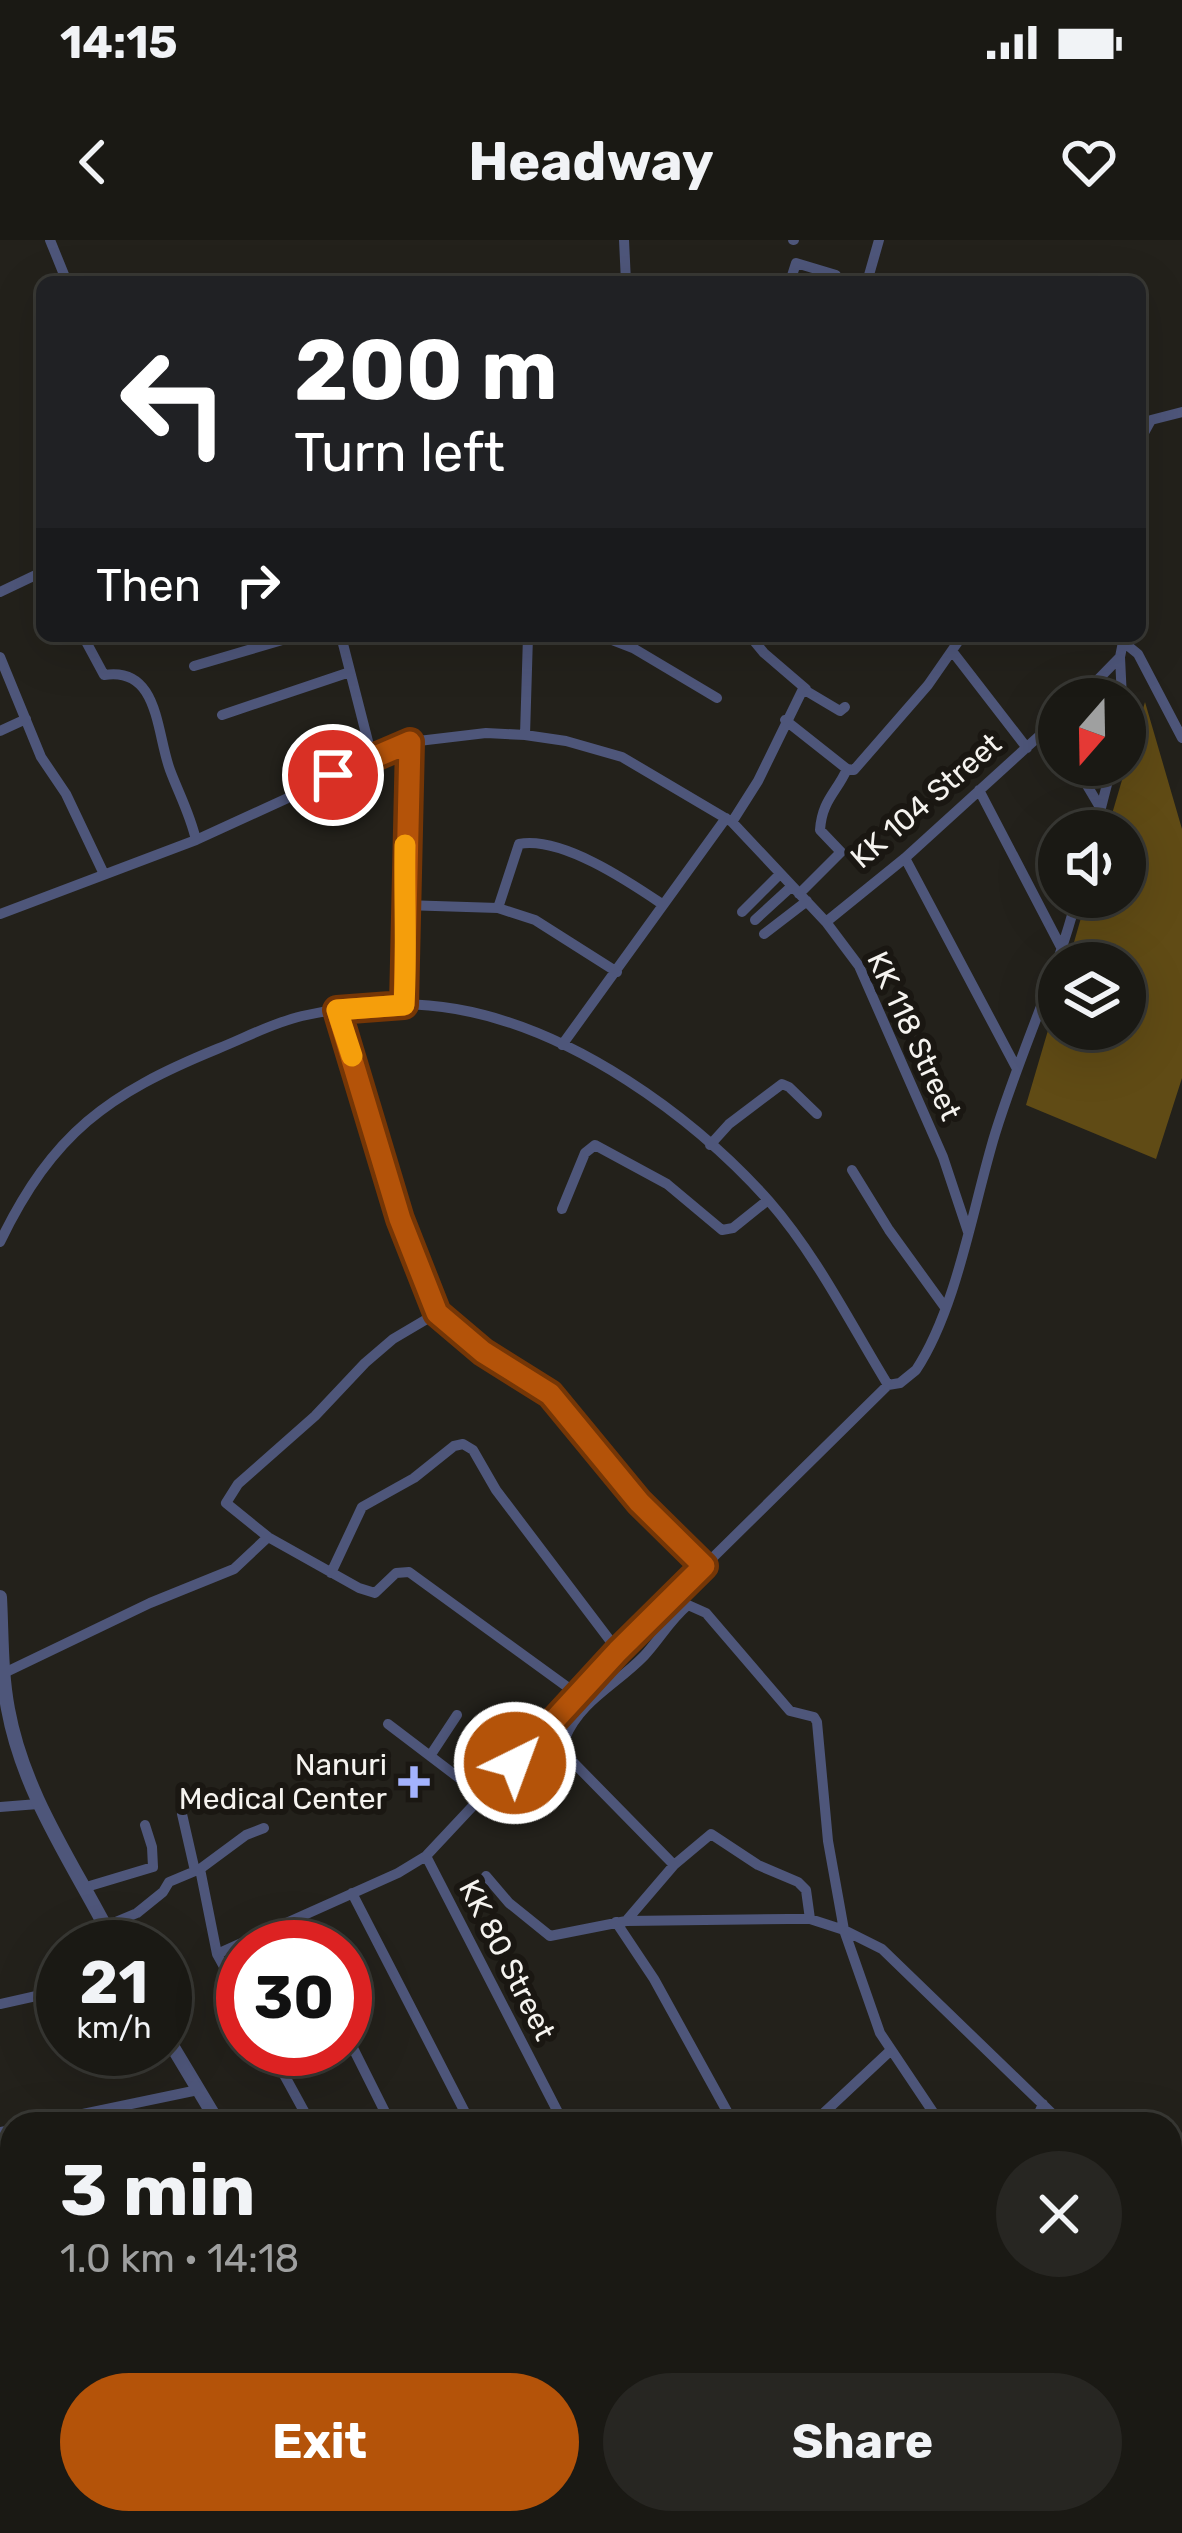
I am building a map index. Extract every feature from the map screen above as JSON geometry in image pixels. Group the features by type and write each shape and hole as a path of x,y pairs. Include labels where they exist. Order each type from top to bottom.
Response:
{"street":[{"path":"50,240 65,276"},
{"path":"624,240 626,276"},
{"path":"869,276 879,240"},
{"path":"792,276 796,263 836,275"},
{"path":"1146,428 1151,420 1182,411"},
{"path":"0,592 36,575"},
{"path":"86,642 104,675 130,675 148,694 169,767 190,810 196,840"},
{"path":"194,666 276,642"},
{"path":"342,642 372,757"},
{"path":"525,735 528,642"},
{"path":"618,642 717,698"},
{"path":"755,642 806,689 840,711 845,707"},
{"path":"784,721 854,770 958,642"},
{"path":"1120,642 1120,678"},
{"path":"1124,642 1138,654 1182,738"},
{"path":"952,651 1028,748"},
{"path":"0,657 41,757 66,794 104,872"},
{"path":"1100,678 1120,657"},
{"path":"223,716 350,672"},
{"path":"562,1045 765,769 784,721 806,689"},
{"path":"0,731 26,718"},
{"name":"KK 118 Street","path":"0,914 196,840 410,742 486,733 525,735 622,757 729,820 826,922 859,966 943,1157 969,1234"},
{"name":"KK 104 Street","path":"826,922 1038,741"},
{"path":"404,1005 410,742"},
{"path":"764,934 841,852 820,830 820,822 829,794 847,769"},
{"path":"1087,786 1101,809"},
{"path":"1101,809 1107,786"},
{"path":"980,790 1058,942"},
{"path":"498,908 513,853 519,844 531,842 593,863 662,904"},
{"path":"905,858 1017,1069"},
{"path":"742,912 780,874"},
{"path":"755,920 799,894"},
{"path":"404,905 498,908 535,920 617,972"},
{"path":"0,1242 25,1190 48,1158 95,1113 170,1068 269,1027 337,1010 404,1005 457,1009 562,1045 655,1098 710,1145 768,1200 819,1270 888,1384"},
{"path":"337,1010 400,1219 437,1313 483,1352 550,1394 639,1502 704,1566"},
{"name":"KK 80 Street","path":"558,2112 426,1856 618,1651 888,1384 900,1384 916,1370 969,1234 1017,1069 1038,1015"},
{"path":"710,1145 729,1124 782,1084 818,1114"},
{"path":"562,1209 585,1153 595,1145 668,1184 722,1230 733,1228 768,1200"},
{"path":"852,1170 944,1306"},
{"path":"437,1313 393,1339 230,1493 226,1503 268,1537 375,1593 396,1573 409,1572 577,1694"},
{"path":"332,1573 362,1507 464,1444 473,1450 496,1490 618,1651"},
{"path":"2,1674 150,1603 235,1569 268,1537"},
{"path":"0,1597 8,1714 38,1804 102,1920"},
{"path":"674,1865 572,1761 565,1738 572,1720 592,1698 644,1657 688,1605 706,1613 790,1711 817,1722 828,1841 844,1930 890,2051 933,2112"},
{"path":"430,1756 457,1715"},
{"path":"388,1724 484,1797"},
{"path":"0,1807 38,1804"},
{"path":"182,1814 216,1946"},
{"path":"83,1888 153,1867 145,1825"},
{"path":"120,1920 136,1913 169,1882 264,1828"},
{"path":"621,1922 705,1837 718,1837 758,1865 798,1882 806,1890 809,1919"},
{"path":"292,1920 426,1856"},
{"path":"486,1876 509,1904 550,1936 621,1922 809,1919 844,1930 882,1949 910,1973 1051,2112"},
{"path":"352,1893 465,2112"},
{"path":"621,1922 727,2112"},
{"path":"0,2004 36,1996"},
{"path":"825,2112 890,2051"},
{"path":"190,2076 212,2112"},
{"path":"284,2076 304,2112"},
{"path":"367,2076 386,2112"},
{"path":"113,2112 198,2090"},
{"path":"1039,2112 1043,2104"}],"shaded area":[{"path":"1146,705 1182,829 1182,1078 1156,1159 1026,1105 1042,1050 1146,1050 1146,942 1074,942 1081,918 1146,918 1146,810 1113,810 1120,786 1146,786"}],"slow traffic":[{"path":"352,1056 337,1010 404,1005 405,845"}],"place":[{"name":"Nanuri Medical Center","path":"414,1782"}],"route":[{"path":"333,775 410,742 404,1005 337,1010 400,1219 437,1313 483,1352 550,1394 639,1502 704,1566 515,1763"}]}
